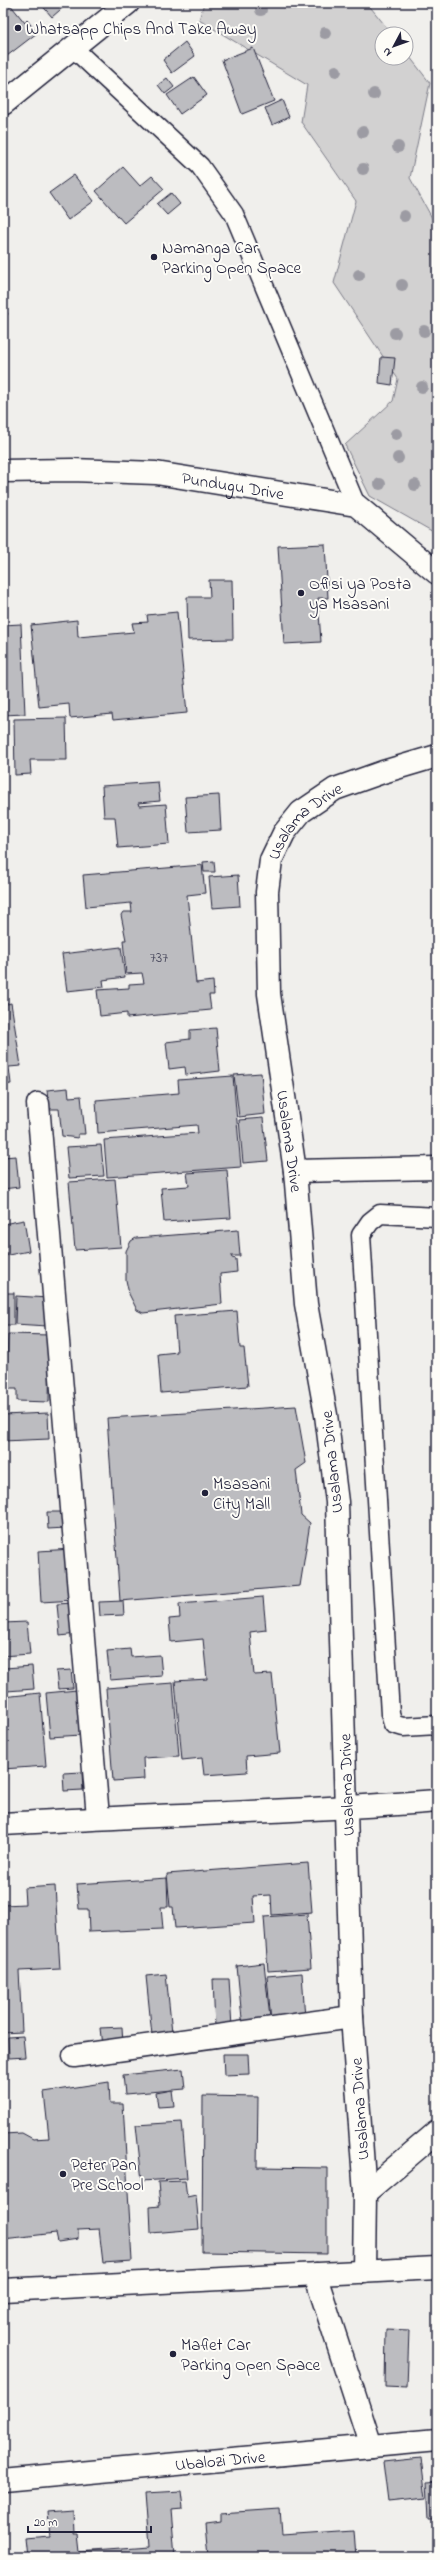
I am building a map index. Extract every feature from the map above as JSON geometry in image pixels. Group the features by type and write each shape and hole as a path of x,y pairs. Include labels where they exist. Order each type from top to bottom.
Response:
{"street":[{"path":"3,104 128,3"},
{"name":"Pundugu Drive","path":"3,471 72,470 156,473 356,505"},
{"path":"356,505 437,573"},
{"name":"Usalama Drive","path":"364,2272 365,2193 352,2017 337,1502 326,1415 306,1304 295,1171 269,994 267,892 271,860 284,833 301,812 335,789 383,772 437,756"},
{"path":"38,1104 98,1817"},
{"path":"295,1171 437,1168"},
{"path":"3,1824 98,1817 347,1808 437,1801"},
{"path":"74,2056 352,2017"},
{"path":"365,2193 437,2132"},
{"path":"3,2290 437,2268"},
{"path":"315,2274 371,2446"},
{"name":"Ubalozi Drive","path":"3,2480 437,2440"}],"lane":[{"path":"73,48 200,166 234,214 356,505"},
{"path":"437,1217 380,1214 370,1222 361,1235 390,1714 393,1724 403,1727 437,1725"}],"shaded area":[{"path":"204,3 367,3 386,26 374,26 374,66 414,66 414,62 430,83 410,178 437,227 437,534 370,496 345,445 393,401 398,379 334,283 356,201 301,122 307,85 199,20"}],"building":[{"name":"Whatsapp Chips And Take Away","path":"3,3 9,3 25,23 27,20 37,33 3,59"},
{"path":"40,3 68,3 52,17"},
{"path":"185,42 195,56 172,73 163,60"},
{"path":"253,48 274,101 242,114 222,60"},
{"path":"194,77 207,95 180,114 167,95"},
{"path":"167,78 174,87 165,94 158,85"},
{"path":"282,100 289,117 272,125 265,108"},
{"path":"123,167 140,186 152,176 164,189 124,223 96,191"},
{"path":"74,175 94,201 68,220 49,193"},
{"path":"171,193 180,204 167,215 157,204"},
{"path":"3,308 8,314 3,318"},
{"path":"381,357 395,358 392,385 379,383"},
{"path":"325,544 328,598 318,598 321,642 284,644 278,546"},
{"path":"209,580 232,580 233,639 188,640 187,597 210,597"},
{"path":"177,612 187,713 113,720 112,714 70,718 69,704 39,707 31,625 77,620 78,637 134,632 132,623 148,622 147,615"},
{"path":"21,624 25,714 3,715 3,625"},
{"path":"66,718 67,760 30,760 31,774 15,775 14,719"},
{"path":"158,782 160,801 138,803 139,806 166,804 169,844 118,848 115,817 104,817 102,786"},
{"path":"219,795 221,830 188,832 185,797"},
{"path":"214,861 215,872 204,872 203,862"},
{"path":"202,865 205,893 187,895 196,983 213,981 214,995 209,995 211,1010 127,1018 127,1013 100,1016 97,990 129,988 129,984 144,983 142,973 126,974 123,940 126,940 121,915 123,912 132,912 131,903 86,907 83,875"},
{"path":"238,875 240,906 212,908 209,877"},
{"path":"121,947 125,977 103,980 104,987 67,991 62,954"},
{"path":"11,1003 21,1066 9,1067 11,1084 3,1085 3,1005"},
{"path":"216,1028 220,1071 186,1075 185,1067 169,1069 166,1042 190,1039 190,1030"},
{"path":"261,1073 265,1114 239,1117 234,1075"},
{"path":"233,1076 241,1167 107,1177 104,1140 198,1133 197,1125 98,1133 96,1100 179,1093 178,1080"},
{"path":"68,1088 69,1097 81,1096 85,1134 78,1134 78,1138 62,1136 59,1109 49,1109 47,1090"},
{"path":"3,1115 6,1139 3,1140"},
{"path":"263,1118 268,1161 243,1163 239,1120"},
{"path":"101,1145 104,1176 69,1178 66,1147"},
{"path":"16,1156 19,1187 3,1189 3,1157"},
{"path":"227,1170 231,1218 164,1222 161,1188 189,1186 187,1173"},
{"path":"115,1179 121,1247 75,1250 69,1182"},
{"path":"24,1220 29,1251 3,1256 3,1224"},
{"path":"238,1230 240,1256 231,1256 232,1258 236,1259 237,1272 220,1274 222,1304 143,1313 137,1310 129,1294 126,1280 126,1251 131,1241 136,1238"},
{"path":"3,1293 14,1293 14,1325 3,1325"},
{"path":"16,1296 48,1298 47,1326 15,1324"},
{"path":"237,1311 240,1348 244,1348 248,1386 161,1393 158,1354 177,1352 174,1316"},
{"path":"8,1334 50,1335 49,1402 17,1401 17,1389 6,1389"},
{"name":"Msasani City Mall","path":"296,1406 306,1463 296,1470 301,1515 310,1523 300,1586 120,1601 107,1418"},
{"path":"48,1413 49,1439 3,1441 3,1415"},
{"path":"47,1512 65,1512 66,1528 48,1529"},
{"path":"73,1549 75,1600 41,1602 38,1551"},
{"path":"263,1597 266,1630 250,1632 254,1675 272,1674 280,1753 246,1756 247,1772 204,1775 202,1758 182,1760 175,1681 207,1679 203,1639 171,1642 169,1619 180,1618 179,1604"},
{"path":"123,1601 124,1615 100,1616 99,1602"},
{"path":"73,1603 76,1634 60,1636 57,1604"},
{"path":"27,1622 30,1654 3,1656 3,1623"},
{"path":"130,1649 131,1657 160,1655 162,1676 110,1680 107,1651"},
{"path":"32,1666 34,1689 7,1691 5,1668"},
{"path":"71,1670 73,1688 58,1689 56,1671"},
{"path":"173,1683 179,1756 143,1758 144,1779 113,1781 106,1688"},
{"path":"77,1690 81,1735 50,1737 46,1693"},
{"path":"40,1693 46,1766 3,1769 3,1697"},
{"path":"82,1772 83,1790 64,1791 63,1773"},
{"path":"308,1863 312,1912 272,1915 271,1895 253,1896 255,1923 175,1928 173,1907 170,1907 167,1874"},
{"path":"167,1878 168,1907 161,1907 163,1929 89,1932 88,1909 79,1909 77,1884"},
{"path":"55,1886 60,1969 19,1971 22,2032 3,2033 3,1905 25,1904 24,1888"},
{"path":"307,1914 311,1968 268,1971 264,1917"},
{"path":"264,1963 271,2027 243,2030 237,1966"},
{"path":"302,1973 305,2019 271,2022 267,1976"},
{"path":"166,1974 172,2033 152,2035 146,1976"},
{"path":"213,1979 229,1979 232,2027 215,2028"},
{"path":"122,2027 123,2044 102,2046 100,2028"},
{"path":"23,2036 25,2057 9,2058 8,2037"},
{"path":"223,2054 248,2054 249,2074 224,2075"},
{"path":"183,2069 185,2089 125,2094 123,2075"},
{"path":"109,2082 110,2104 123,2104 132,2261 103,2263 99,2229 78,2230 78,2239 58,2242 56,2233 3,2239 3,2134 22,2133 33,2139 49,2138 44,2092"},
{"path":"172,2090 174,2106 158,2107 156,2093"},
{"path":"203,2096 258,2097 257,2167 327,2168 327,2254 202,2252"},
{"path":"182,2122 187,2178 142,2181 136,2125"},
{"path":"185,2181 187,2197 196,2195 199,2229 151,2233 150,2207 160,2206 158,2182"},
{"path":"386,2329 409,2330 407,2388 385,2387"},
{"path":"421,2458 426,2498 388,2502 383,2462"},
{"path":"437,2481 437,2518 429,2518 427,2482"},
{"path":"181,2491 183,2508 171,2509 175,2557 27,2557 25,2538 50,2536 48,2511 73,2509 74,2534 78,2534 80,2552 150,2547 146,2493"},
{"path":"280,2509 282,2535 354,2530 356,2557 208,2557 205,2523 221,2521 221,2513"}],"place":[{"name":"Whatsapp Chips And Take Away","path":"18,28"},
{"name":"Namanga Car Parking Open Space","path":"154,257"},
{"name":"Ofisi ya Posta ya Msasani","path":"301,593"},
{"name":"Msasani City Mall","path":"205,1493"},
{"name":"Peter Pan Pre School","path":"63,2174"},
{"name":"Maflet Car Parking Open Space","path":"173,2354"}]}
